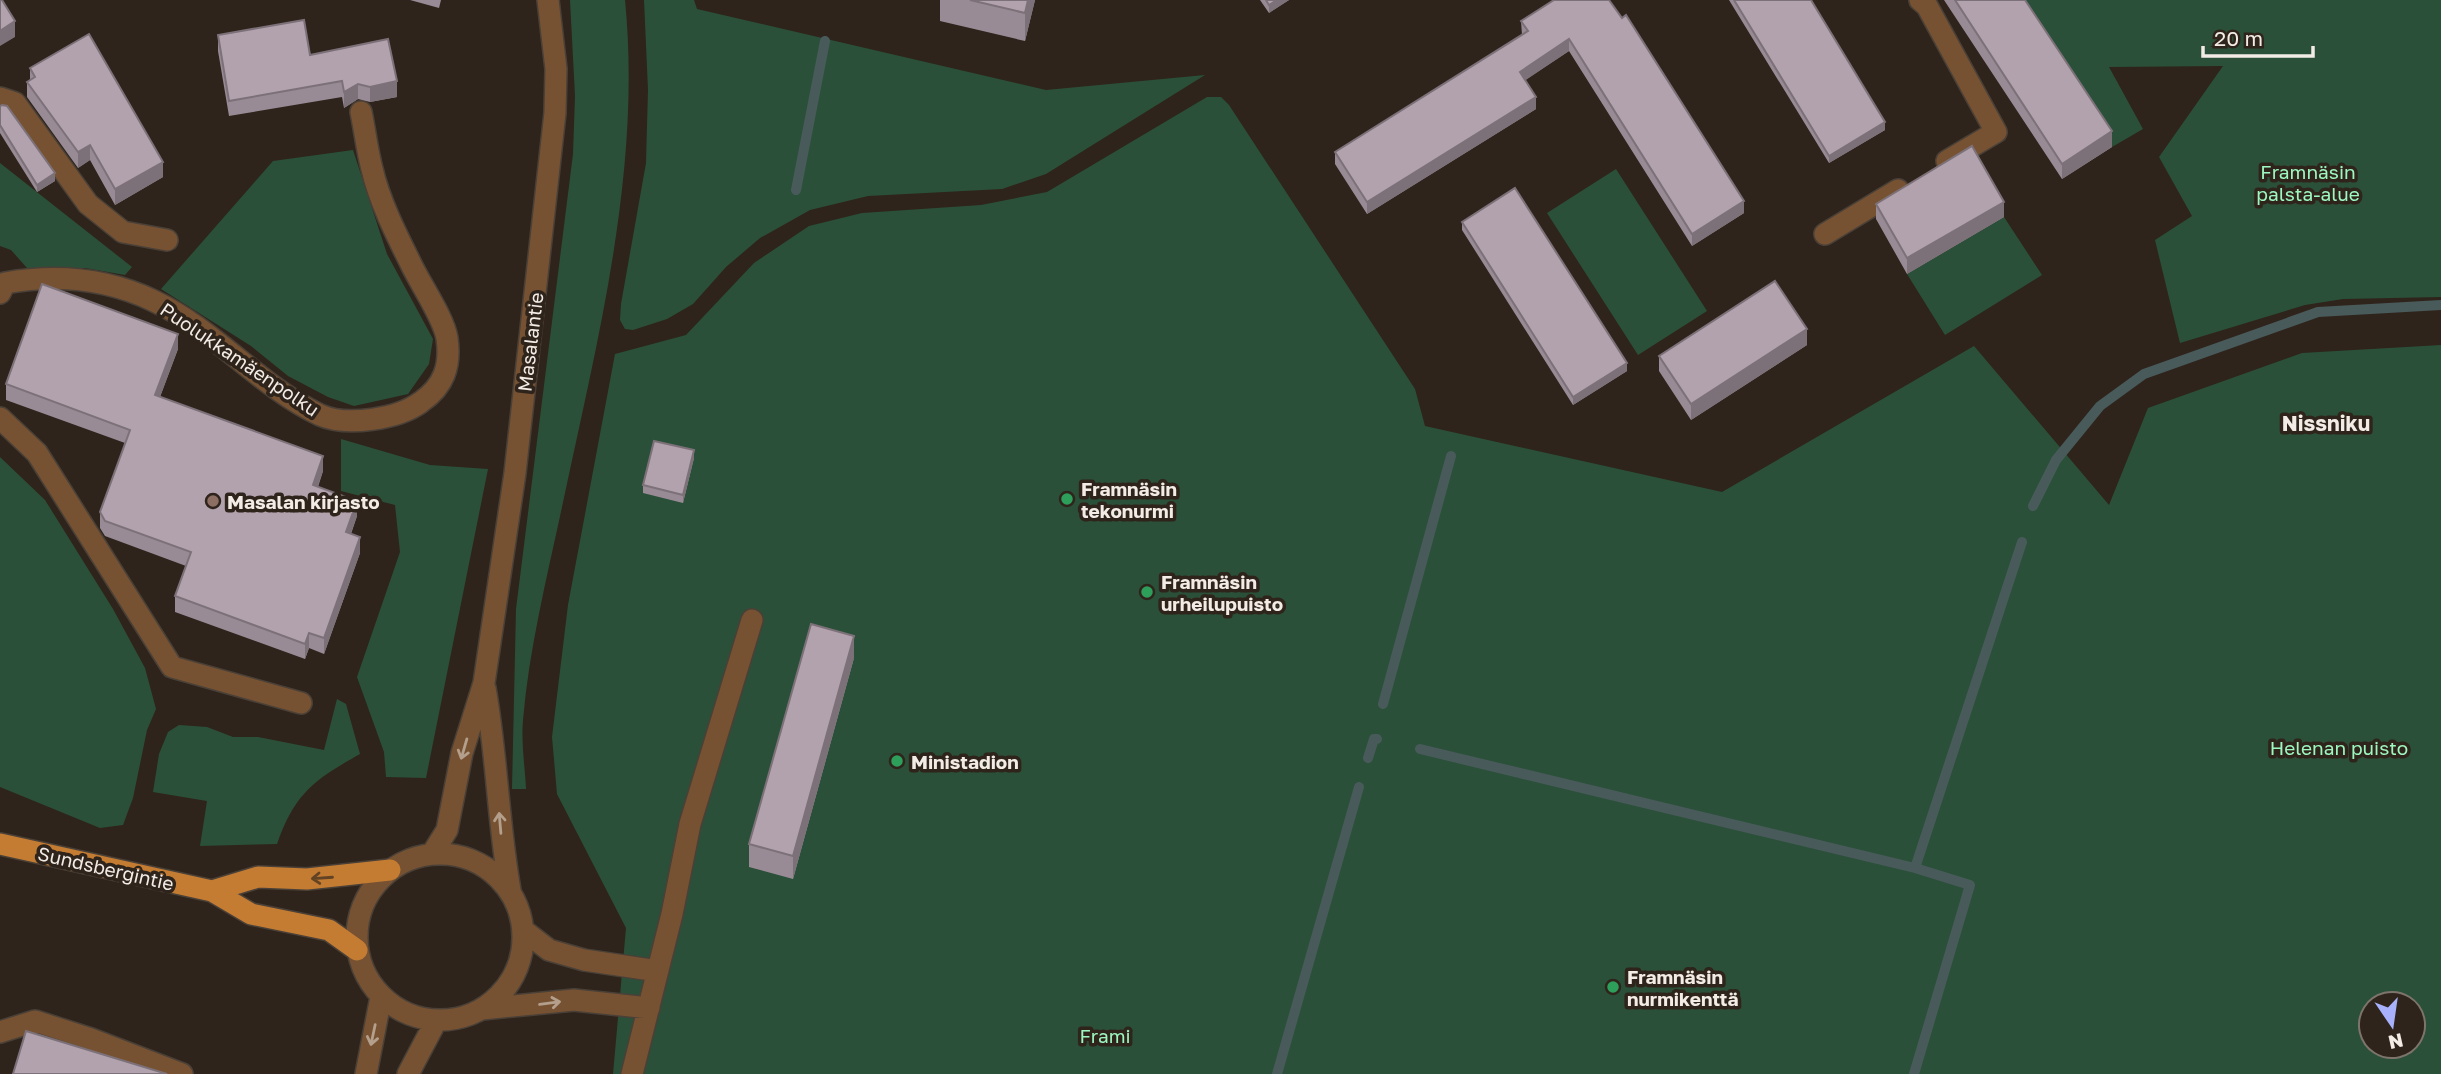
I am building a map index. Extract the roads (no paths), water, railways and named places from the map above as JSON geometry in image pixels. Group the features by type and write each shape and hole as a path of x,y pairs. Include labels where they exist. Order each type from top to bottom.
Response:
{"main road":[{"name":"Sundsbergintie","path":"0,844 212,891 251,914 329,930 357,950"},
{"name":"Sundsbergintie","path":"212,891 258,877 307,879 390,870"}],"street":[{"name":"Masalantie","path":"432,854 447,830 462,753 484,683 515,473 545,224 556,69 548,0"},
{"path":"1825,234 1996,132 1927,6 1920,0"},
{"path":"0,98 15,103 88,204 123,232 167,240"},
{"name":"Puolukkamäenpolku","path":"0,293 5,283 40,277 79,278 153,301 204,332 274,385 322,416 381,419 408,412 433,393 448,368 446,336 409,261 372,172 362,112"},
{"path":"0,418 37,453 172,667 301,703"},
{"path":"632,1074 690,824 752,620"},
{"name":"Masalantie","path":"484,683 496,751 502,843 510,890"},
{"path":"482,1009 509,984 518,968 523,930 519,910 510,890 489,869 462,856 432,854 410,859 390,870 376,882 363,905 356,932 357,950 365,975 381,997 416,1018 436,1021 460,1018 482,1009 574,1000 649,1008"},
{"path":"523,930 550,950 584,960 658,971"},
{"path":"366,1074 381,997"},
{"path":"0,1032 35,1021 182,1074"},
{"path":"408,1074 436,1021"}],"waterway":[{"path":"796,190 825,41"},
{"path":"2033,506 2056,460 2100,406 2144,374 2318,312 2441,305"},
{"path":"1383,704 1451,456"},
{"path":"1914,1074 1970,885 1915,868 2022,542"},
{"path":"1368,758 1374,739 1377,739"},
{"path":"1420,749 1915,868"},
{"path":"1277,1074 1359,787"}],"place":[{"name":"Framnäsin tekonurmi","path":"1067,499"},
{"name":"Masalan kirjasto","path":"213,501"},
{"name":"Framnäsin urheilupuisto","path":"1147,592"},
{"name":"Ministadion","path":"897,761"},
{"name":"Framnäsin nurmikenttä","path":"1613,987"}],"district":[{"name":"Nissniku","path":"2326,423"}],"park label":[{"name":"Framnäsin palsta-alue","path":"2308,182"},
{"name":"Helenan puisto","path":"2339,747"},
{"name":"Frami","path":"1105,1035"}]}
